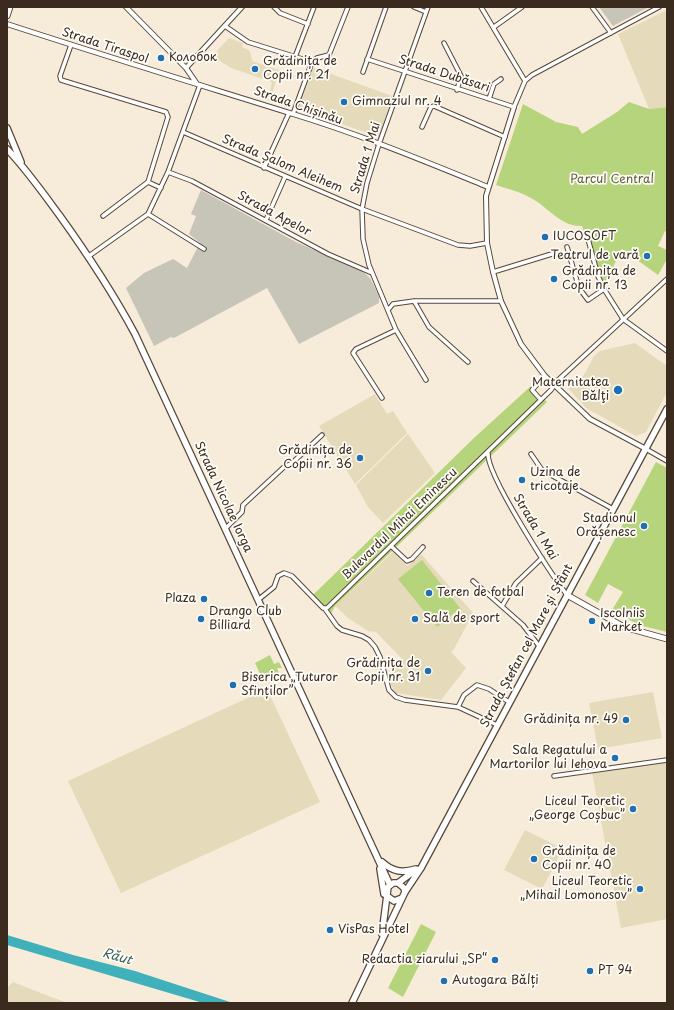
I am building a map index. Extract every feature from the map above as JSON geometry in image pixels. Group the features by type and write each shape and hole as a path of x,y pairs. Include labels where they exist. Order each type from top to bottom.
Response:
{"main road":[{"path":"7,16 10,7"},
{"name":"Strada Nicolae Iorga","path":"7,128 23,166"},
{"name":"Strada Nicolae Iorga","path":"7,150 23,166 89,256 111,290 135,334 375,853 394,884"},
{"name":"Strada Ștefan cel Mare și Sfânt","path":"352,1003 380,942 404,895 667,409"},
{"name":"Strada 1 Mai","path":"567,595 624,626 667,639"},
{"path":"380,863 398,872 418,869"},
{"path":"380,863 384,894 384,924"},
{"path":"380,942 384,924 387,890 418,869"},
{"path":"387,896 394,901 404,895 404,888 394,884"}],"street":[{"path":"89,256 148,214 168,172 199,84 186,68 126,7"},
{"path":"186,68 242,7"},
{"path":"274,7 280,13 308,24"},
{"path":"295,57 314,7"},
{"path":"225,26 248,42 312,62 329,55 348,7"},
{"path":"363,72 386,7"},
{"path":"414,7 426,12"},
{"name":"Strada 1 Mai","path":"426,380 396,330 372,273 364,244 362,209 367,183 379,144 406,73 428,7"},
{"path":"481,7 525,81"},
{"path":"494,27 522,7"},
{"path":"592,7 611,33"},
{"path":"659,7 532,75 525,81 514,107 488,187 486,205 487,243 493,272 501,301 521,344 545,376 590,419 667,461"},
{"name":"Strada Tiraspol","path":"7,24 161,74 199,84"},
{"path":"444,43 461,76 457,90"},
{"path":"71,45 60,76 61,80 166,112 168,117 148,182 103,216"},
{"name":"Strada Dubăsari","path":"367,59 457,90 514,107"},
{"path":"264,168 291,113 312,62"},
{"path":"489,99 494,84 501,79"},
{"name":"Strada Chișinău","path":"199,84 291,113 379,144 488,187"},
{"path":"422,128 431,107 434,106 505,137"},
{"name":"Strada Șalom Aleihem","path":"183,132 362,209 458,245 470,246 487,243"},
{"name":"Strada Apelor","path":"168,172 192,181 328,254 372,273"},
{"path":"266,220 286,177"},
{"path":"148,182 161,188"},
{"path":"148,214 204,249"},
{"path":"588,239 598,276 604,289 623,319 667,351"},
{"path":"567,247 579,288 588,300 604,289"},
{"path":"493,272 555,253"},
{"name":"Bulevardul Mihai Eminescu","path":"325,609 488,453 552,390 554,385 667,279"},
{"path":"388,310 393,304 414,301 501,301"},
{"path":"414,301 429,327 468,362"},
{"path":"382,398 353,353 356,349 396,330"},
{"path":"541,400 532,390 545,376"},
{"path":"225,529 242,512 245,504 284,467 292,463 322,435"},
{"name":"Strada 1 Mai","path":"488,453 488,461 502,490 542,558 567,595"},
{"path":"531,454 542,470 613,509"},
{"path":"392,546 407,561 412,559 424,547"},
{"path":"502,606 516,584 542,558"},
{"path":"258,600 274,587 278,576 284,573 292,576 325,609 337,626 342,630 362,636 376,647 380,656 389,690 396,697 405,700 458,707 497,725"},
{"path":"473,581 523,625 539,646"},
{"path":"458,707 464,695 477,685 486,687 509,702"},
{"path":"554,776 667,760"}],"shaded area":[{"path":"599,7 649,7 613,26"},
{"path":"667,10 667,107 649,109 618,34"},
{"name":"Grădinița de Copii nr. 21","path":"229,38 243,43 242,47 250,51 252,61 279,70 270,101 268,100 272,82 231,68 212,56"},
{"name":"Gimnaziul nr. 4","path":"312,67 392,96 379,137 296,108"},
{"path":"201,190 296,242 362,271 370,278 379,296 379,303 299,344 267,288 174,338 171,337 154,346 126,288 144,273 173,259 187,268 200,243 189,234 196,216 191,214"},
{"name":"Maternitatea Bălţi","path":"635,343 667,366 667,392 646,432 636,436 586,408 568,388 584,375 594,356 600,351"},
{"name":"Grădinița de Copii nr. 36","path":"375,394 387,414 393,411 407,433 355,484 319,426"},
{"path":"408,434 435,473 383,523 368,507 356,485"},
{"path":"393,552 407,566 421,554 473,613 451,652 466,668 441,700 396,693 390,683 389,674 403,660 376,632 368,631 348,618 335,606"},
{"path":"267,689 320,802 121,893 68,781"},
{"name":"Grădinița nr. 49","path":"653,692 662,738 598,749 589,703"},
{"name":"Liceul Teoretic „George Coșbuc”","path":"667,761 667,919 621,928 592,772"},
{"name":"Grădinița de Copii nr. 40","path":"525,830 563,849 542,889 504,870"},
{"path":"13,982 69,1003 7,1003 7,988"}],"green space":[{"name":"Parcul Central","path":"629,102 649,109 667,107 667,232 665,231 658,246 667,250 667,259 658,275 622,249 605,283 600,279 582,226 574,225 561,220 527,196 496,185 523,104 556,122 578,127 582,134 617,112"},
{"path":"531,386 547,402 335,606 331,614 312,596 475,437"},
{"name":"Stadionul Orășenesc","path":"656,462 667,468 667,632 639,625 612,610 623,592 608,584 598,603 585,595"},
{"name":"Teren de fotbal","path":"422,560 460,608 437,627 398,579"},
{"path":"270,655 274,664 279,662 282,668 277,668 279,673 263,680 255,663"},
{"path":"421,924 436,932 403,997 388,988"}],"water":[{"path":"7,935 73,955 135,971 233,1003 203,1003 7,945"}],"place":[{"name":"Колобок","path":"161,58"},
{"name":"Grădinița de Copii nr. 21","path":"255,69"},
{"name":"Gimnaziul nr. 4","path":"344,102"},
{"name":"IUCOSOFT","path":"545,237"},
{"name":"Teatrul de vară","path":"647,256"},
{"name":"Grădinița de Copii nr. 13","path":"554,279"},
{"name":"Maternitatea Bălţi","path":"618,390"},
{"name":"Grădinița de Copii nr. 36","path":"360,458"},
{"name":"Uzina de tricotaje","path":"522,480"},
{"name":"Stadionul Orășenesc","path":"644,526"},
{"name":"Teren de fotbal","path":"429,593"},
{"name":"Plaza","path":"204,599"},
{"name":"Drango Club Billiard","path":"201,619"},
{"name":"Sală de sport","path":"415,619"},
{"name":"Iscolniis Market","path":"592,621"},
{"name":"Grădinița de Copii nr. 31","path":"428,671"},
{"name":"Biserica „Tuturor Sfinților”","path":"233,685"},
{"name":"Grădinița nr. 49","path":"626,720"},
{"name":"Sala Regatului a Martorilor lui Iehova","path":"615,758"},
{"name":"Liceul Teoretic „George Coșbuc”","path":"633,809"},
{"name":"Grădinița de Copii nr. 40","path":"534,859"},
{"name":"Liceul Teoretic „Mihail Lomonosov”","path":"640,889"},
{"name":"VisPas Hotel","path":"330,930"},
{"name":"Redactia ziarului „SP“","path":"495,960"},
{"name":"PT 94","path":"590,971"},
{"name":"Autogara Bălți","path":"444,981"}],"water label":[{"name":"Răut","path":"117,957"}]}
